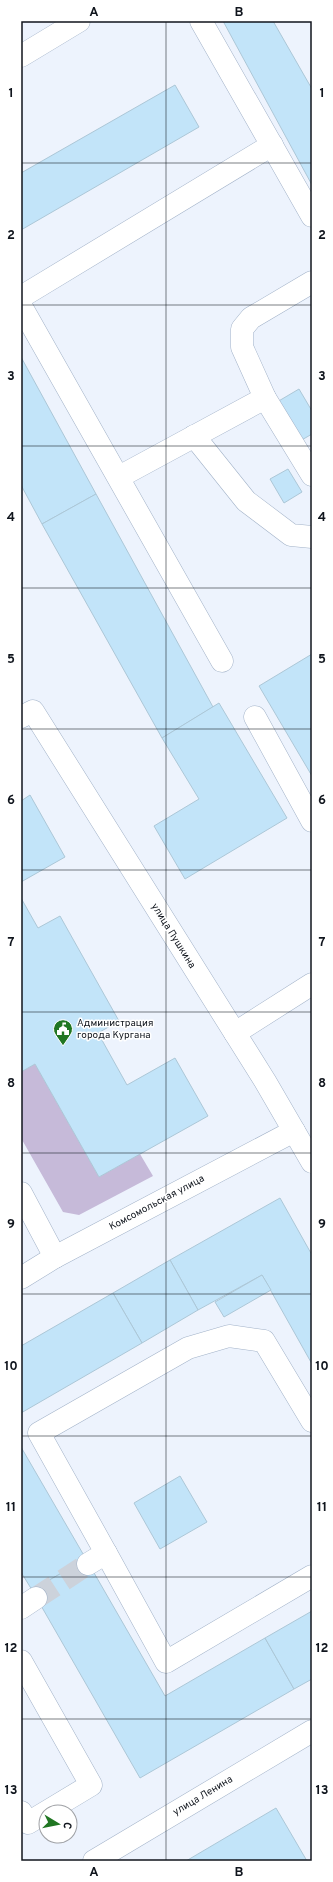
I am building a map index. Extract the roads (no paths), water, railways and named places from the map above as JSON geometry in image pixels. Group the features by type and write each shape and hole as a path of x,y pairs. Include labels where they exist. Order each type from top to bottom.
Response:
{"street":[{"path":"21,56 79,21"},
{"path":"201,21 312,216"},
{"path":"21,297 272,145"},
{"path":"312,282 251,318 242,329 242,346 265,398 312,475"},
{"path":"21,306 222,661"},
{"path":"119,477 265,398"},
{"path":"194,436 246,501 291,535 312,537"},
{"name":"улица Пушкина","path":"27,714 71,772 265,1081 312,1162"},
{"path":"255,717 312,821"},
{"path":"234,1033 312,984"},
{"name":"Комсомольская улица","path":"21,1278 55,1257 294,1131"},
{"path":"21,1193 55,1257"},
{"path":"312,1421 264,1342 229,1336 188,1348 39,1433 97,1558 166,1662 312,1576"},
{"path":"21,1661 91,1784 28,1823 21,1812"},
{"name":"улица Ленина","path":"94,1861 312,1731"}],"tunnel":[{"path":"36,1598 88,1564"}],"place":[{"name":"Администрация города Кургана","path":"63,1046"}]}
